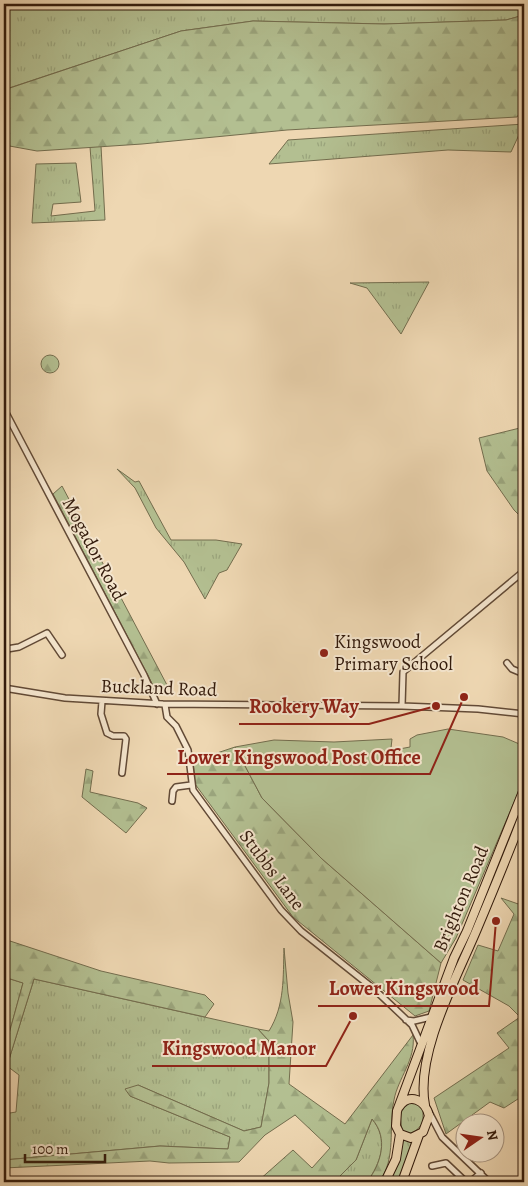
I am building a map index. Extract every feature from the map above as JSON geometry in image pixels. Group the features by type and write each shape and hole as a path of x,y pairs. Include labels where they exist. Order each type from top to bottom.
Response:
{"highway":[{"name":"Brighton Road","path":"399,1107 431,1017 524,789"},
{"name":"Brighton Road","path":"426,1107 423,1094 425,1072 443,1008 524,813"},
{"path":"384,1182 396,1159 400,1134 396,1118 399,1107 406,1100 412,1099 418,1100 426,1107 429,1116 402,1182"},
{"path":"400,1134 411,1138 421,1134"}],"street":[{"name":"Mogador Road","path":"4,409 144,675 157,704"},
{"path":"402,706 403,672 524,571"},
{"path":"4,664 5,648 19,647 47,633 62,655"},
{"path":"507,663 512,669 524,674"},
{"name":"Buckland Road","path":"4,688 65,698 157,704 402,706 478,709 524,714"},
{"path":"102,701 101,714 107,733 113,736 124,736 126,739 122,773"},
{"path":"165,704 167,717 176,726 188,750 191,785 176,786 173,791 172,801"},
{"name":"Stubbs Lane","path":"191,785 290,921 374,989 418,1034 421,1044"},
{"path":"406,1020 414,1021 431,1017"},
{"path":"426,1107 437,1131 489,1182"},
{"path":"421,1134 437,1131"},
{"path":"432,1166 446,1163 451,1165 466,1182"},
{"path":"470,1182 481,1173"}],"green space":[{"path":"4,4 524,4 524,15 506,20 384,24 253,21 181,31 6,89 4,83"},
{"path":"524,15 524,106 517,117 287,130 142,144 37,151 4,145 4,83 7,89 181,31 253,21 384,24 506,20"},
{"path":"524,124 511,152 448,150 269,164 288,140"},
{"path":"101,146 105,220 32,223 36,164 76,163 81,202 53,204 51,216 95,211 90,147"},
{"path":"429,282 401,334 367,288 350,283"},
{"path":"46,355 54,355 59,360 57,371 46,373 41,368 41,360"},
{"path":"524,427 524,520 514,510 487,471 479,438"},
{"path":"117,469 135,482 139,481 171,540 216,540 242,544 227,570 219,573 205,599 184,562 156,528 135,488"},
{"path":"62,486 167,685 164,693 157,693 53,494"},
{"path":"448,729 503,737 524,746 524,779 456,938 441,963 321,858 262,798 235,747 274,740 334,742 392,739 391,748 394,750 410,747 410,739 417,735"},
{"path":"235,747 262,798 321,858 441,963 429,1011 415,1016 293,917 195,784 193,761"},
{"path":"86,769 93,771 90,792 138,803 147,808 126,833 82,797"},
{"path":"501,898 524,906 524,1095 504,1108 490,1102 474,1114 456,1114 456,1127 446,1134 434,1098 509,1048 497,1033 520,1017 509,1006 463,980 478,945 498,951 514,914"},
{"path":"4,939 101,971 205,995 214,1004 205,1017 34,979 7,1066 4,1065 4,1052 23,983 4,977"},
{"path":"284,948 293,1022 289,1084 345,1124 413,1035 412,1053 394,1100 388,1163 385,1173 379,1182 367,1182 376,1167 382,1143 377,1126 372,1119 356,1160 334,1182 258,1181 293,1150 312,1168 330,1148 295,1115 265,1135 239,1162 169,1163 150,1161 4,1168 4,1160 160,1146 228,1149 230,1137 130,1096 125,1089 138,1085 244,1131 261,1127 269,1083 269,1041 258,1029 269,1031 278,1011 282,991"},
{"path":"4,977 23,983 4,1052"},
{"path":"34,979 258,1029 269,1041 269,1083 261,1127 244,1131 138,1085 130,1096 230,1137 228,1149 160,1146 4,1160 4,1114 16,1112 19,1075 7,1066"},
{"path":"416,1102 423,1110 423,1123 412,1135 402,1132 400,1114 407,1103"},
{"path":"372,1119 377,1127 382,1143 379,1159 372,1175 367,1182 334,1182 356,1160"},
{"path":"402,1140 413,1141 406,1166 398,1182 387,1182 396,1169"}],"place":[{"name":"Kingswood Primary School","path":"324,653"},
{"name":"Lower Kingswood Post Office","path":"464,697"},
{"name":"Rookery Way","path":"436,706"},
{"name":"Lower Kingswood","path":"496,921"},
{"name":"Kingswood Manor","path":"353,1016"}]}
